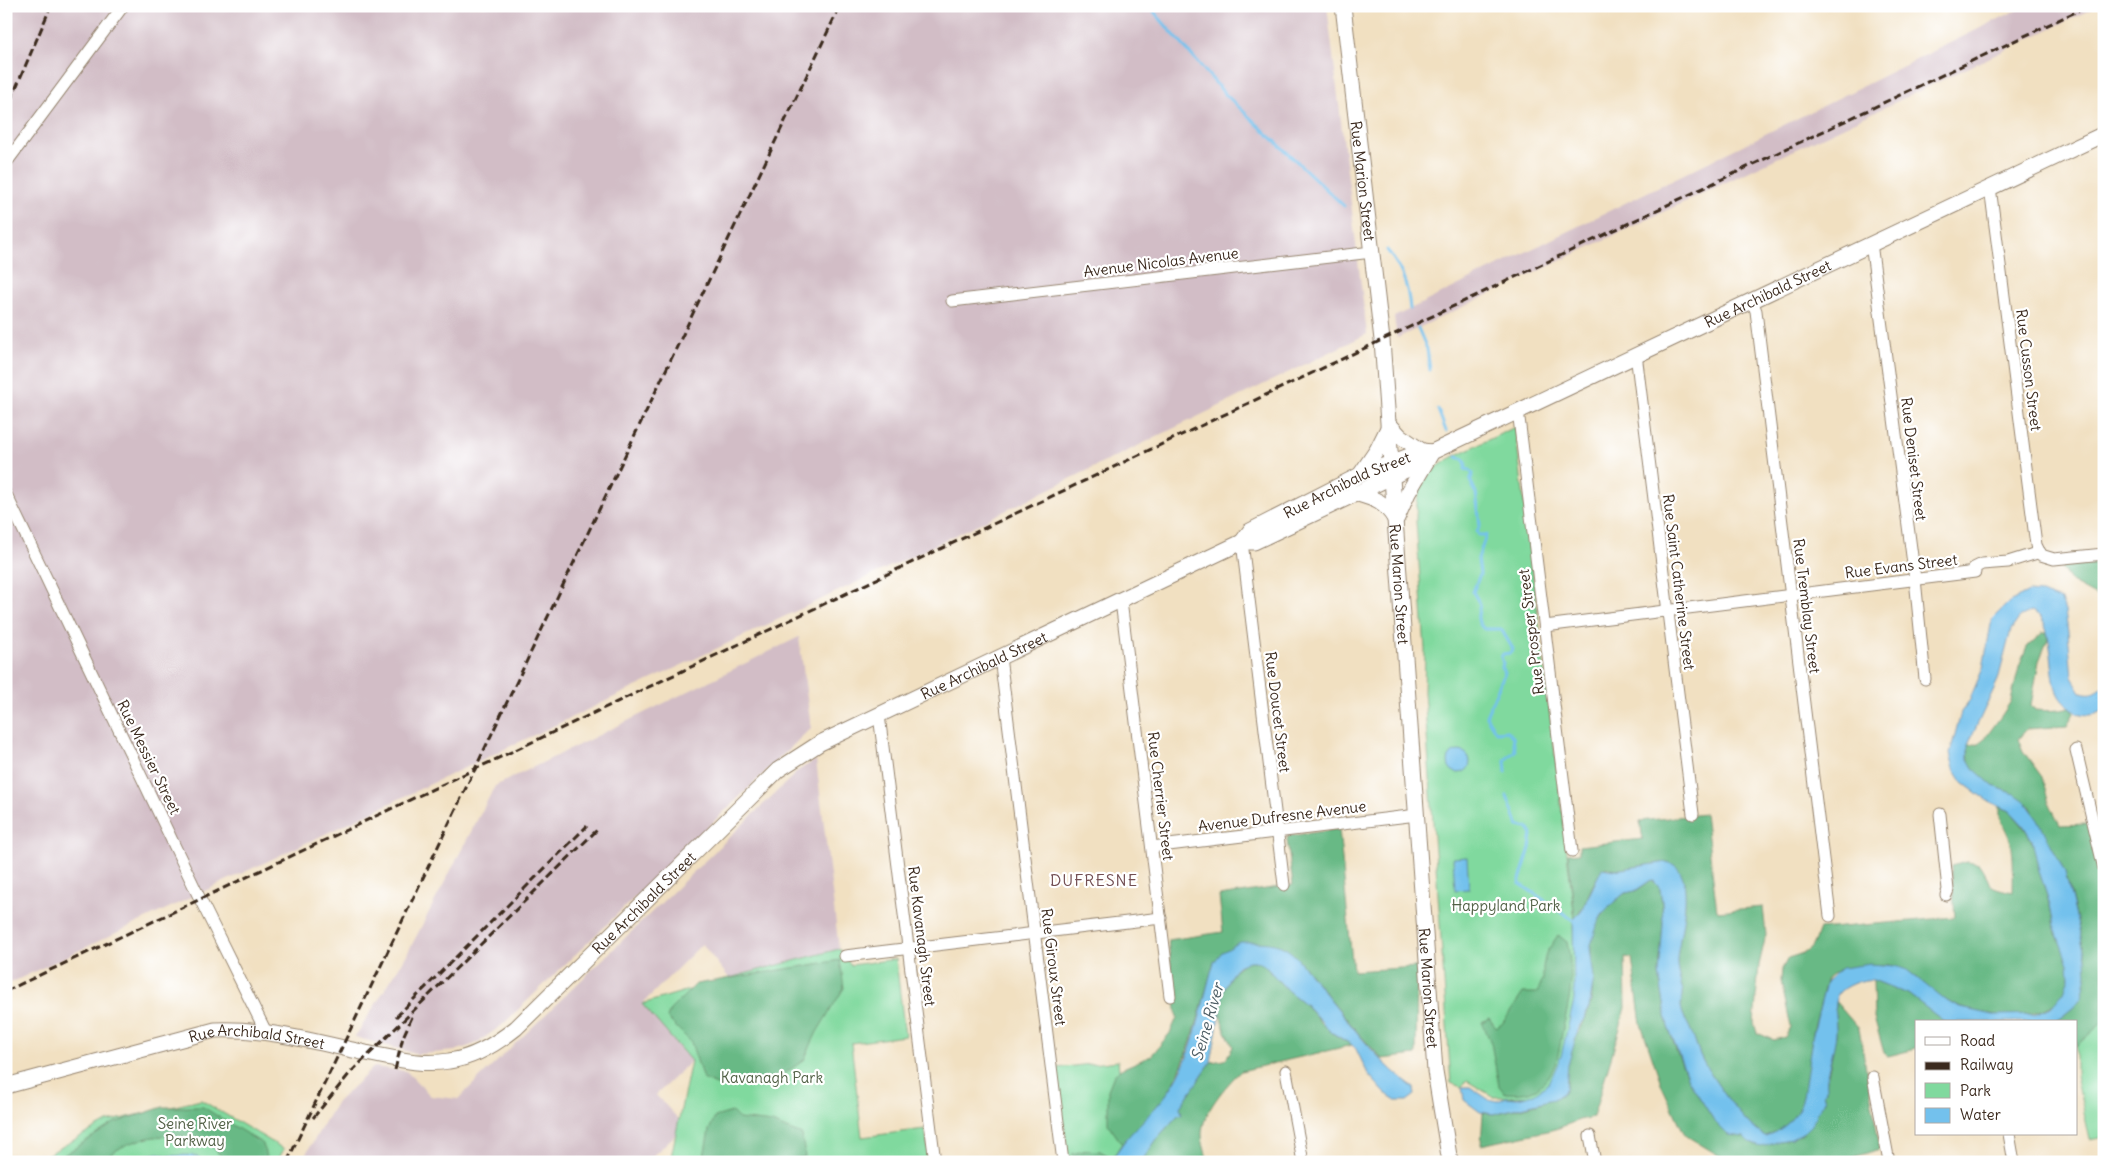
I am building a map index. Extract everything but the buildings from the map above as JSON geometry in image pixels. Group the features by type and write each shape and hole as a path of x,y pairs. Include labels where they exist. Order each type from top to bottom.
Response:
{"main road":[{"name":"Rue Marion Street","path":"1343,6 1390,425 1435,1071 1450,1162"},
{"name":"Rue Archibald Street","path":"1242,542 1254,542 1355,492 1393,469 2104,134"},
{"path":"1360,475 1377,450 1390,425 1400,436 1430,453 1408,493 1396,520"},
{"name":"Rue Archibald Street","path":"6,1086 216,1030 237,1029 266,1032 421,1062 451,1061 490,1046 516,1028 778,770 820,743 1242,542 1250,532 1360,475 1393,469"},
{"path":"1355,492 1375,499 1387,506 1396,520"}],"street":[{"path":"6,164 123,6"},
{"name":"Rue Cusson Street","path":"1990,187 2036,545 2041,554"},
{"name":"Rue Deniset Street","path":"1871,243 1915,579 1925,679"},
{"name":"Avenue Nicolas Avenue","path":"952,301 1372,252"},
{"name":"Rue Tremblay Street","path":"1752,300 1756,311 1830,916"},
{"name":"Rue Saint Catherine Street","path":"1636,354 1693,814"},
{"name":"Rue Prosper Street","path":"1518,410 1572,851"},
{"name":"Rue Messier Street","path":"6,494 200,899 266,1032"},
{"name":"Rue Doucet Street","path":"1242,542 1284,885"},
{"name":"Rue Evans Street","path":"1545,626 1975,572 1974,568 1982,564 2008,562 2041,554 2054,559 2104,554"},
{"name":"Rue Cherrier Street","path":"1121,601 1170,996"},
{"name":"Rue Giroux Street","path":"1000,657 1063,1162"},
{"name":"Rue Kavanagh Street","path":"879,715 935,1162"},
{"path":"2076,750 2104,869"},
{"path":"1940,814 1948,890 1946,895"},
{"name":"Avenue Dufresne Avenue","path":"1152,847 1417,815"},
{"path":"845,956 1161,918"},
{"path":"1286,1072 1303,1162"},
{"path":"1873,1077 1889,1162"},
{"path":"1590,1136 1595,1162"},
{"path":"2009,1136 2014,1162"}],"shaded area":[{"path":"6,6 1327,6 1367,334 925,550 6,985"},
{"path":"2025,6 2098,6 1397,338 1394,317"},
{"path":"799,637 811,728 501,1026 475,1044 455,1051 433,1053 417,1054 355,1037 406,956 495,786"},
{"path":"816,760 839,949 729,978 702,944 642,1004 691,1061 656,1095 685,1126 646,1162 301,1162 336,1103 374,1067 406,1071 431,1096 458,1099 799,770"}],"green space":[{"name":"Happyland Park","path":"1515,427 1575,919 1573,920 1576,998 1561,1067 1541,1096 1494,1097 1467,1081 1461,1087 1451,1083 1424,692 1425,650 1416,521 1422,485 1434,470 1453,457"},
{"path":"2104,563 2104,600 2071,582 2060,566"},
{"path":"2042,633 2047,633 2048,639 2039,661 2031,705 2035,710 2071,708 2074,713 2067,726 2027,729 2018,739 2023,751 2042,777 2048,800 2060,825 2089,824 2104,900 2104,1021 2078,1044 2078,1020 2058,1020 2074,1007 2086,958 2065,872 2030,806 2015,794 1993,786 1979,775 1969,763 1968,745 1977,744 1986,737 2011,701 2019,667 2027,647"},
{"path":"2000,807 2012,812 2027,832 2033,846 2054,926 2069,966 2065,990 2055,1003 2039,1011 2021,1015 2001,1015 1963,1008 1948,1002 1909,972 1895,966 1863,966 1832,974 1827,978 1825,984 1813,1033 1804,1096 1799,1109 1791,1120 1780,1129 1765,1136 1757,1131 1740,1114 1715,1081 1702,1059 1683,1013 1681,1006 1683,993 1677,961 1685,907 1685,892 1683,879 1677,868 1667,862 1615,870 1606,867 1597,878 1575,919 1568,854 1579,853 1579,846 1643,839 1640,821 1705,814 1717,911 1763,907 1766,935 1759,965 1754,1023 1757,1033 1774,1040 1785,1037 1791,1027 1781,981 1782,969 1788,958 1810,949 1819,929 1955,917 1951,866 1967,862 1979,864 1988,881 1993,886 2013,892 2012,848 2002,823"},
{"path":"2089,824 2104,900 2104,1137 2090,1140 2078,1084 2078,1020 2076,1020 2065,872 2044,832"},
{"path":"1339,829 1353,971 1417,967 1416,1055 1382,1059 1297,958 1283,947 1254,942 1214,962 1196,1027 1178,1074 1160,1103 1122,1144 1108,1124 1108,1090 1114,1075 1121,1069 1151,1056 1170,1033 1177,1018 1168,940 1223,932 1219,896 1293,885 1288,836"},
{"path":"1651,880 1660,889 1662,902 1663,923 1659,974 1668,1027 1688,1079 1715,1122 1728,1135 1744,1137 1754,1145 1791,1139 1805,1132 1825,1100 1823,1092 1825,1090 1836,1035 1835,1001 1859,1029 1880,1149 1838,1162 1740,1162 1723,1158 1685,1135 1662,1086 1641,1024 1632,958 1625,957 1626,1008 1593,1117 1556,1129 1481,1145 1483,1113 1493,1114 1539,1103 1557,1097 1564,1091 1567,1084 1569,1058 1591,1001 1593,982 1591,946 1595,928 1604,913 1624,894 1637,890"},
{"path":"1558,935 1567,942 1571,986 1557,1059 1547,1079 1537,1088 1524,1093 1505,1093 1499,1086 1491,1043 1482,1022 1489,1018 1496,1028 1502,1024 1523,993 1537,993 1543,979 1546,953"},
{"name":"Kavanagh Park","path":"839,949 851,965 896,959 905,1036 851,1043 862,1137 925,1129 930,1162 670,1162 691,1061 642,1004 729,978"},
{"path":"840,960 844,988 817,1032 804,1060 784,1074 762,1082 721,1087 703,1079 691,1042 667,1018 670,1010 696,984"},
{"path":"1249,961 1255,961 1264,965 1288,991 1306,1005 1321,1023 1335,1035 1352,1045 1241,1071 1222,1092 1206,1117 1202,1134 1208,1162 1141,1162 1159,1136 1178,1115 1180,1107 1211,1062 1225,1060 1233,1047 1220,1014 1221,999 1231,975"},
{"path":"1873,980 1908,994 1942,1020 1915,1020 1915,1049 1888,1056 1884,1053 1874,1017"},
{"path":"1118,1061 1127,1135 1110,1162 1069,1162 1056,1068"},
{"name":"Seine River Parkway","path":"201,1100 284,1149 277,1162 34,1162 107,1122"},
{"path":"163,1107 203,1107 263,1144 267,1162 228,1162 205,1138 164,1136 137,1141 124,1146 102,1162 53,1162 114,1123"},
{"path":"732,1112 739,1119 772,1123 802,1135 805,1157 778,1162 703,1162 709,1130 715,1117"},
{"path":"1087,1150 1100,1151 1113,1158 1111,1162 1079,1162 1072,1154"}],"water":[{"path":"2029,592 2041,593 2061,600 2065,611 2068,632 2072,677 2081,692 2093,693 2104,686 2104,710 2098,713 2093,715 2079,714 2065,704 2057,692 2048,635 2044,624 2039,615 2031,611 2020,617 2011,630 1998,680 1968,745 1968,759 1973,768 1993,786 2015,794 2025,801 2038,819 2065,872 2086,958 2087,975 2082,997 2074,1007 2058,1020 1942,1020 1908,994 1873,980 1859,981 1841,991 1836,998 1836,1033 1827,1074 1827,1088 1823,1092 1825,1100 1811,1125 1804,1132 1791,1139 1761,1147 1750,1143 1744,1137 1728,1135 1715,1122 1688,1079 1668,1027 1659,974 1663,923 1662,902 1660,889 1651,880 1635,891 1625,893 1602,915 1598,923 1590,948 1594,978 1589,1008 1578,1031 1568,1065 1566,1088 1563,1093 1554,1099 1493,1114 1480,1112 1464,1100 1462,1087 1470,1087 1488,1099 1498,1101 1506,1097 1518,1098 1534,1094 1549,1083 1561,1056 1574,1000 1573,920 1581,912 1602,868 1615,870 1667,862 1677,867 1683,878 1685,891 1685,907 1677,961 1683,993 1681,1006 1683,1013 1702,1059 1715,1081 1740,1114 1757,1131 1765,1136 1776,1132 1787,1124 1798,1111 1803,1097 1812,1038 1826,982 1841,968 1870,964 1896,966 1907,970 1946,1001 1961,1008 1993,1015 2035,1014 2051,1007 2064,992 2069,977 2068,964 2054,926 2032,840 2023,825 2010,811 1986,800 1963,783 1954,769 1950,753 1961,712 1969,701 1983,668 1992,619 2009,602"},
{"path":"1459,751 1467,754 1470,762 1467,770 1459,773 1451,770 1448,762 1451,754"},
{"path":"1467,857 1469,889 1455,890 1453,858"},
{"name":"Seine River","path":"1240,942 1275,944 1293,954 1372,1050 1385,1064 1414,1088 1415,1095 1407,1101 1397,1101 1385,1093 1368,1074 1356,1049 1352,1045 1331,1032 1264,965 1255,961 1249,961 1238,966 1224,989 1211,1062 1180,1107 1182,1114 1178,1115 1159,1136 1141,1162 1111,1162 1123,1143 1162,1100 1178,1077 1191,1045 1214,962 1221,953"},
{"path":"159,1153 170,1156 195,1156 205,1162 136,1162 141,1156"}],"waterway":[{"path":"1149,6 1225,94 1344,206"},
{"path":"1387,250 1397,264 1403,278 1408,292 1410,309"},
{"path":"1418,328 1427,349 1430,370"},
{"path":"1438,410 1446,431"},
{"path":"1457,457 1463,459 1466,463 1465,469 1470,470 1473,474 1470,480 1476,493 1480,525 1477,532 1479,535 1486,535 1478,559 1480,574 1473,592 1480,604 1478,620 1484,629 1501,629 1513,649 1510,653 1503,654 1501,657 1502,667 1505,672 1486,716 1496,732 1507,731 1513,737 1515,751 1505,760 1506,772"},
{"path":"1507,796 1518,826 1528,828 1532,834 1530,848 1519,883 1573,920"}],"railway":[{"path":"6,111 51,6"},
{"path":"287,1162 840,6"},
{"path":"6,991 2088,6"},
{"path":"396,1017 587,826"},
{"path":"313,1118 350,1073 597,830"},
{"path":"395,1070 403,1037 413,1015"}],"district":[{"name":"DUFRESNE","path":"1094,880"}]}
